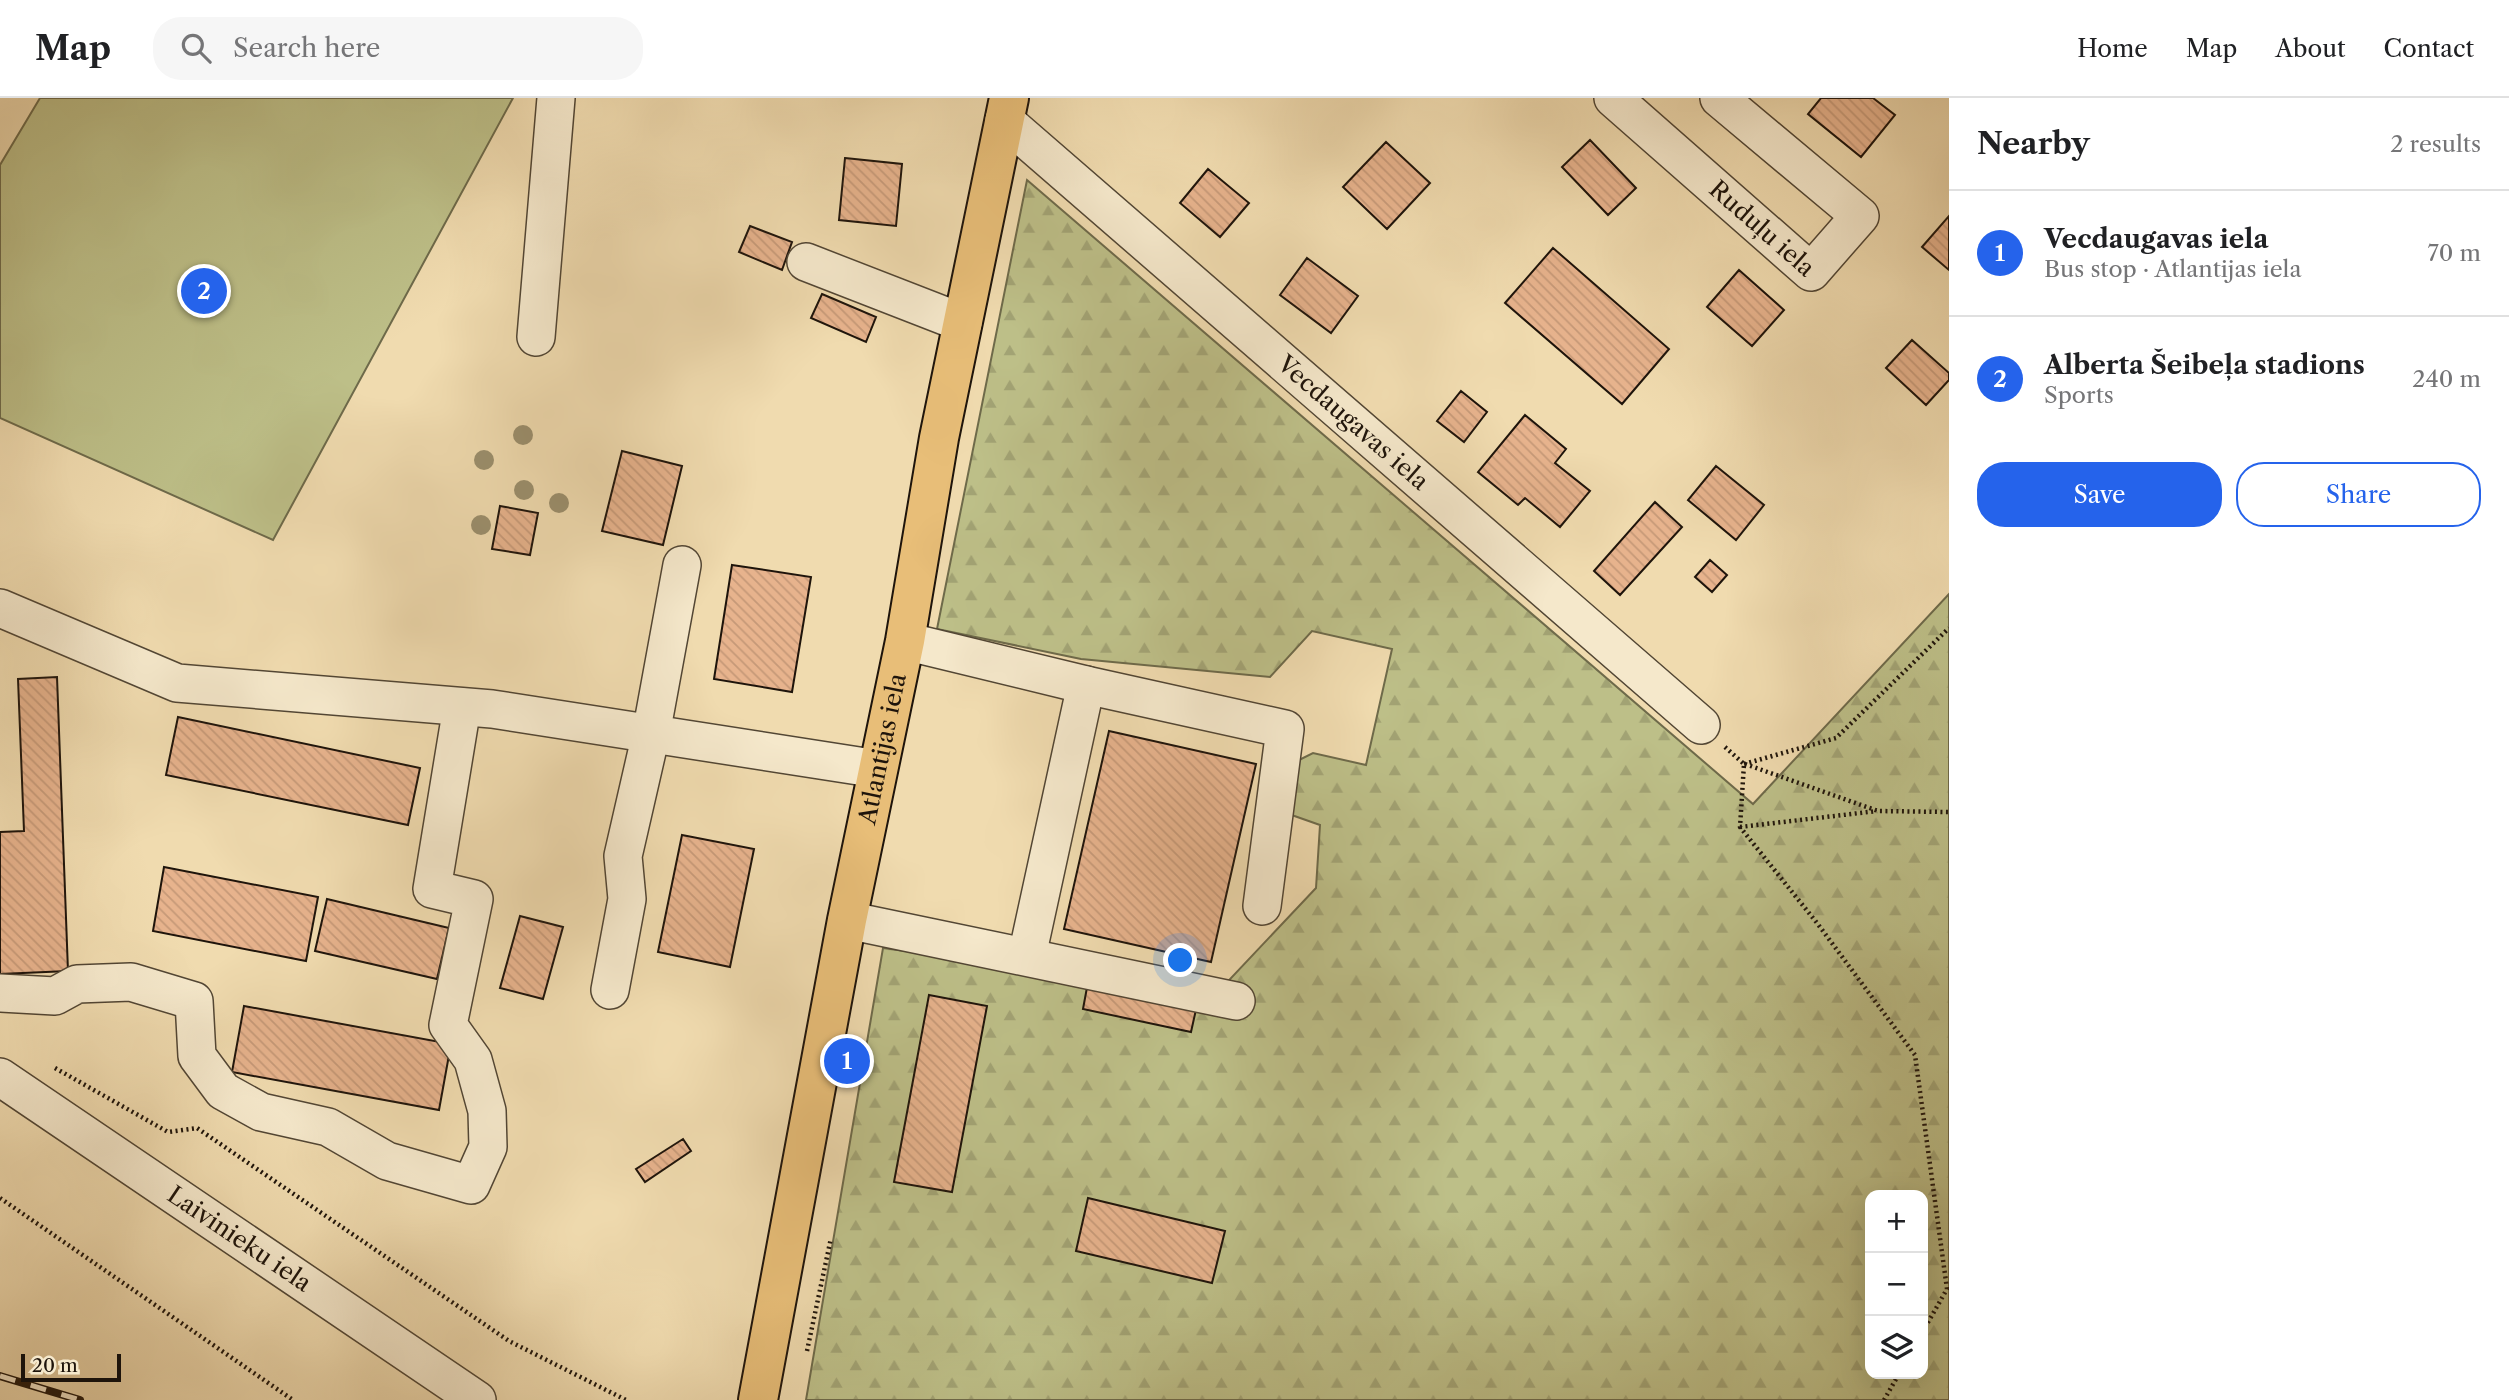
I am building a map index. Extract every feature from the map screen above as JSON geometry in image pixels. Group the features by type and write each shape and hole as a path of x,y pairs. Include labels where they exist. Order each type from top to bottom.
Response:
{"main road":[{"name":"Atlantijas iela","path":"758,1400 847,919 905,641 939,438 1007,109"}],"street":[{"path":"536,337 556,98"},
{"name":"Ruduļu iela","path":"1613,98 1811,272 1860,216 1719,98"},
{"name":"Vecdaugavas iela","path":"1007,109 1701,725"},
{"path":"806,262 963,323"},
{"path":"610,990 627,899 623,856 651,734 682,565"},
{"path":"0,608 177,683 462,707 878,769"},
{"path":"905,641 1285,729 1262,906"},
{"path":"1027,956 1086,685"},
{"path":"0,993 54,996 77,984 131,982 194,1001 197,1056 223,1091 261,1112 328,1127 387,1161 471,1185 488,1147 487,1111 473,1060 449,1025 474,899 432,889 462,707"},
{"path":"847,919 1236,1001"},
{"name":"Laivinieku iela","path":"0,1077 477,1400"}],"path":[{"path":"1744,764 1836,738 1949,628"},
{"path":"1701,725 1744,764 1878,811"},
{"path":"1744,764 1740,827 1817,923 1915,1055 1948,1289 1928,1323"},
{"path":"1740,827 1878,811 1949,811"},
{"path":"48,1064 168,1132 197,1128 509,1341 626,1400"},
{"path":"0,1198 293,1400"},
{"path":"805,1359 831,1238"},
{"path":"1884,1400 1896,1379"}],"green space":[{"path":"40,98 513,98 273,540 0,418 0,165"},
{"path":"1027,180 1753,804 1949,594 1949,1400 806,1400 883,948 1217,993 1316,888 1320,825 1286,813 1297,761 1313,753 1366,765 1392,649 1312,631 1270,677 1081,659 937,629"}],"building":[{"path":"1821,98 1873,98 1895,115 1861,157 1808,114"},
{"path":"1590,140 1636,188 1608,215 1562,167"},
{"path":"1386,142 1430,183 1387,229 1343,187"},
{"path":"845,158 902,164 896,226 839,220"},
{"path":"1208,169 1249,203 1220,237 1180,203"},
{"path":"1949,216 1949,270 1922,247"},
{"path":"750,226 792,242 782,270 739,252"},
{"path":"1553,248 1669,349 1622,404 1505,303"},
{"path":"1307,258 1358,296 1331,333 1280,295"},
{"path":"1739,270 1784,310 1752,346 1707,307"},
{"path":"822,294 876,317 866,342 811,318"},
{"path":"1912,340 1949,373 1949,380 1926,405 1886,368"},
{"path":"1461,391 1487,412 1464,442 1437,421"},
{"path":"1525,415 1566,449 1555,463 1590,491 1560,527 1525,498 1518,505 1478,472"},
{"path":"622,451 682,466 663,545 602,531"},
{"path":"1716,466 1764,505 1736,540 1688,500"},
{"path":"1655,502 1682,527 1620,595 1594,571"},
{"path":"500,506 538,513 530,555 492,549"},
{"path":"1710,560 1727,575 1712,592 1695,577"},
{"path":"732,565 811,577 792,692 714,679"},
{"path":"57,677 68,971 0,974 0,832 24,831 18,679"},
{"path":"178,717 420,768 408,825 166,775"},
{"path":"1109,731 1256,764 1211,962 1064,929"},
{"path":"682,835 754,849 730,967 658,952"},
{"path":"164,867 318,897 306,961 153,931"},
{"path":"327,899 449,928 437,979 315,951"},
{"path":"520,916 563,927 543,999 500,988"},
{"path":"1088,982 1197,1005 1191,1032 1083,1009"},
{"path":"929,995 987,1006 952,1192 894,1182"},
{"path":"244,1006 451,1044 439,1110 232,1072"},
{"path":"683,1139 691,1151 645,1182 636,1169"},
{"path":"1088,1198 1225,1231 1212,1283 1076,1251"}],"railway":[{"path":"0,1376 80,1400"}],"place":[{"name":"Alberta Šeibeļa stadions","path":"204,291"},
{"name":"Vecdaugavas iela","path":"847,1061"}]}
